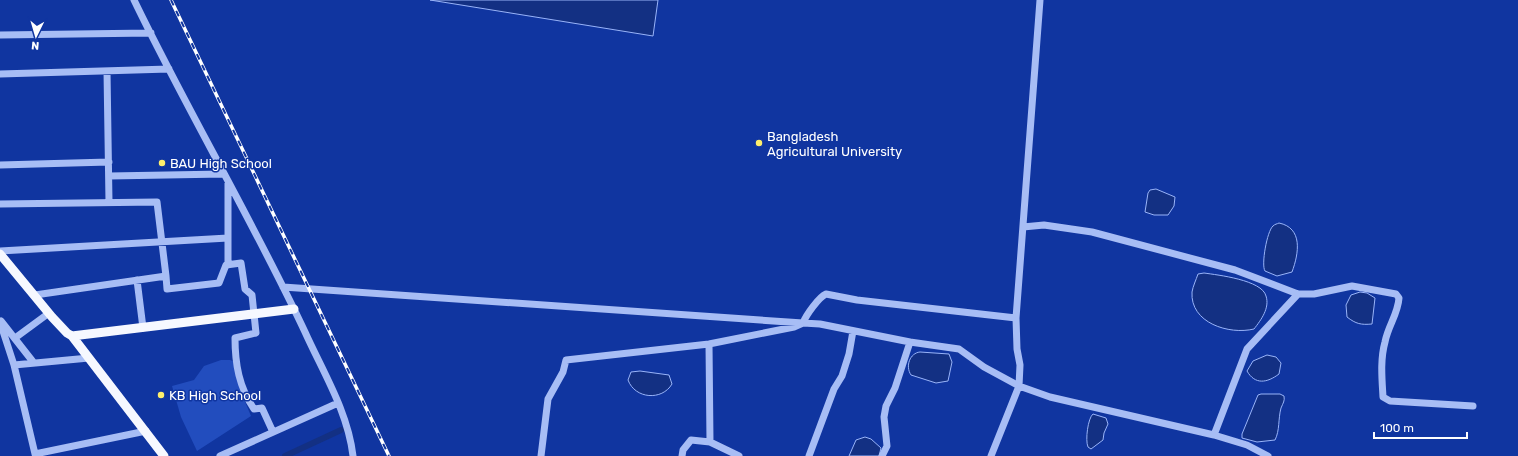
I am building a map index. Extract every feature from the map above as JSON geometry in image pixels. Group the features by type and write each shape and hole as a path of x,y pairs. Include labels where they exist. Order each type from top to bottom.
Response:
{"main road":[{"path":"0,252 49,313 67,333 72,336 164,456"},
{"path":"72,336 294,309"}],"street":[{"path":"134,0 294,309 338,403 347,426 352,456"},
{"path":"991,456 1020,386 1020,365 1017,349 1016,318 1040,0"},
{"path":"0,35 151,33"},
{"path":"0,74 170,69"},
{"path":"107,71 109,202"},
{"path":"0,165 109,162"},
{"path":"109,176 224,174"},
{"path":"228,182 228,265"},
{"path":"0,204 158,202 168,289 219,283 226,265 241,263 246,289 252,295 256,333 235,338 235,361 242,386 251,404 256,410 262,408 273,432"},
{"path":"1023,227 1044,225 1092,232 1235,270 1298,294 1314,294 1352,286 1396,294 1399,298 1399,308 1385,340 1381,368 1382,397 1390,402 1473,406"},
{"path":"0,252 228,238"},
{"path":"34,295 166,276"},
{"path":"137,280 143,328"},
{"path":"283,287 820,324 910,342 959,348 984,367 1020,386 1072,403 1214,435 1247,445 1268,456"},
{"path":"541,456 548,399 563,372 566,360 709,344 794,328 803,323 806,315 822,296 826,294 857,300 1016,318"},
{"path":"1214,435 1247,349 1298,294"},
{"path":"15,338 49,313"},
{"path":"0,319 34,363"},
{"path":"0,322 14,365 35,454 146,431"},
{"path":"809,456 834,389 842,376 849,354 853,331"},
{"path":"882,456 887,446 884,418 886,406 895,388 910,342"},
{"path":"709,344 710,442"},
{"path":"14,365 89,358"},
{"path":"220,456 338,403"},
{"path":"682,456 683,450 691,440 710,442 739,456"}],"shaded area":[{"path":"430,0 658,0 653,36"},
{"path":"1156,189 1175,197 1174,206 1168,215 1154,215 1145,212 1148,193 1150,190"},
{"path":"1279,223 1292,230 1296,236 1297,249 1292,272 1277,276 1265,271 1264,262 1265,248 1269,234 1273,226"},
{"path":"1204,273 1239,279 1263,290 1266,296 1267,305 1262,318 1254,329 1233,330 1223,328 1204,319 1197,312 1193,303 1192,292 1198,274"},
{"path":"1360,292 1367,293 1375,298 1372,324 1359,324 1347,317 1346,305 1351,295"},
{"path":"920,352 949,354 952,362 948,381 936,383 911,375 908,368 911,357"},
{"path":"1267,355 1276,357 1281,363 1279,374 1266,381 1254,379 1247,371 1253,361"},
{"path":"221,360 230,360 235,362 243,397 251,416 197,451 181,417 172,386 194,380 204,366"},
{"path":"640,371 669,375 672,384 668,389 656,395 649,396 642,394 631,386 628,380 631,372"},
{"path":"1280,394 1284,396 1284,402 1281,408 1278,432 1275,440 1257,442 1242,438 1242,434 1258,395"},
{"path":"1093,414 1106,418 1108,424 1103,440 1091,449 1087,444 1087,435 1088,424"},
{"path":"865,437 871,439 881,448 879,456 849,456 856,440"}],"waterway":[{"path":"285,456 341,430"}],"railway":[{"path":"171,0 389,456"}],"place":[{"name":"Bangladesh Agricultural University","path":"759,143"},
{"name":"BAU High School","path":"162,163"},
{"name":"KB High School","path":"161,395"}]}
